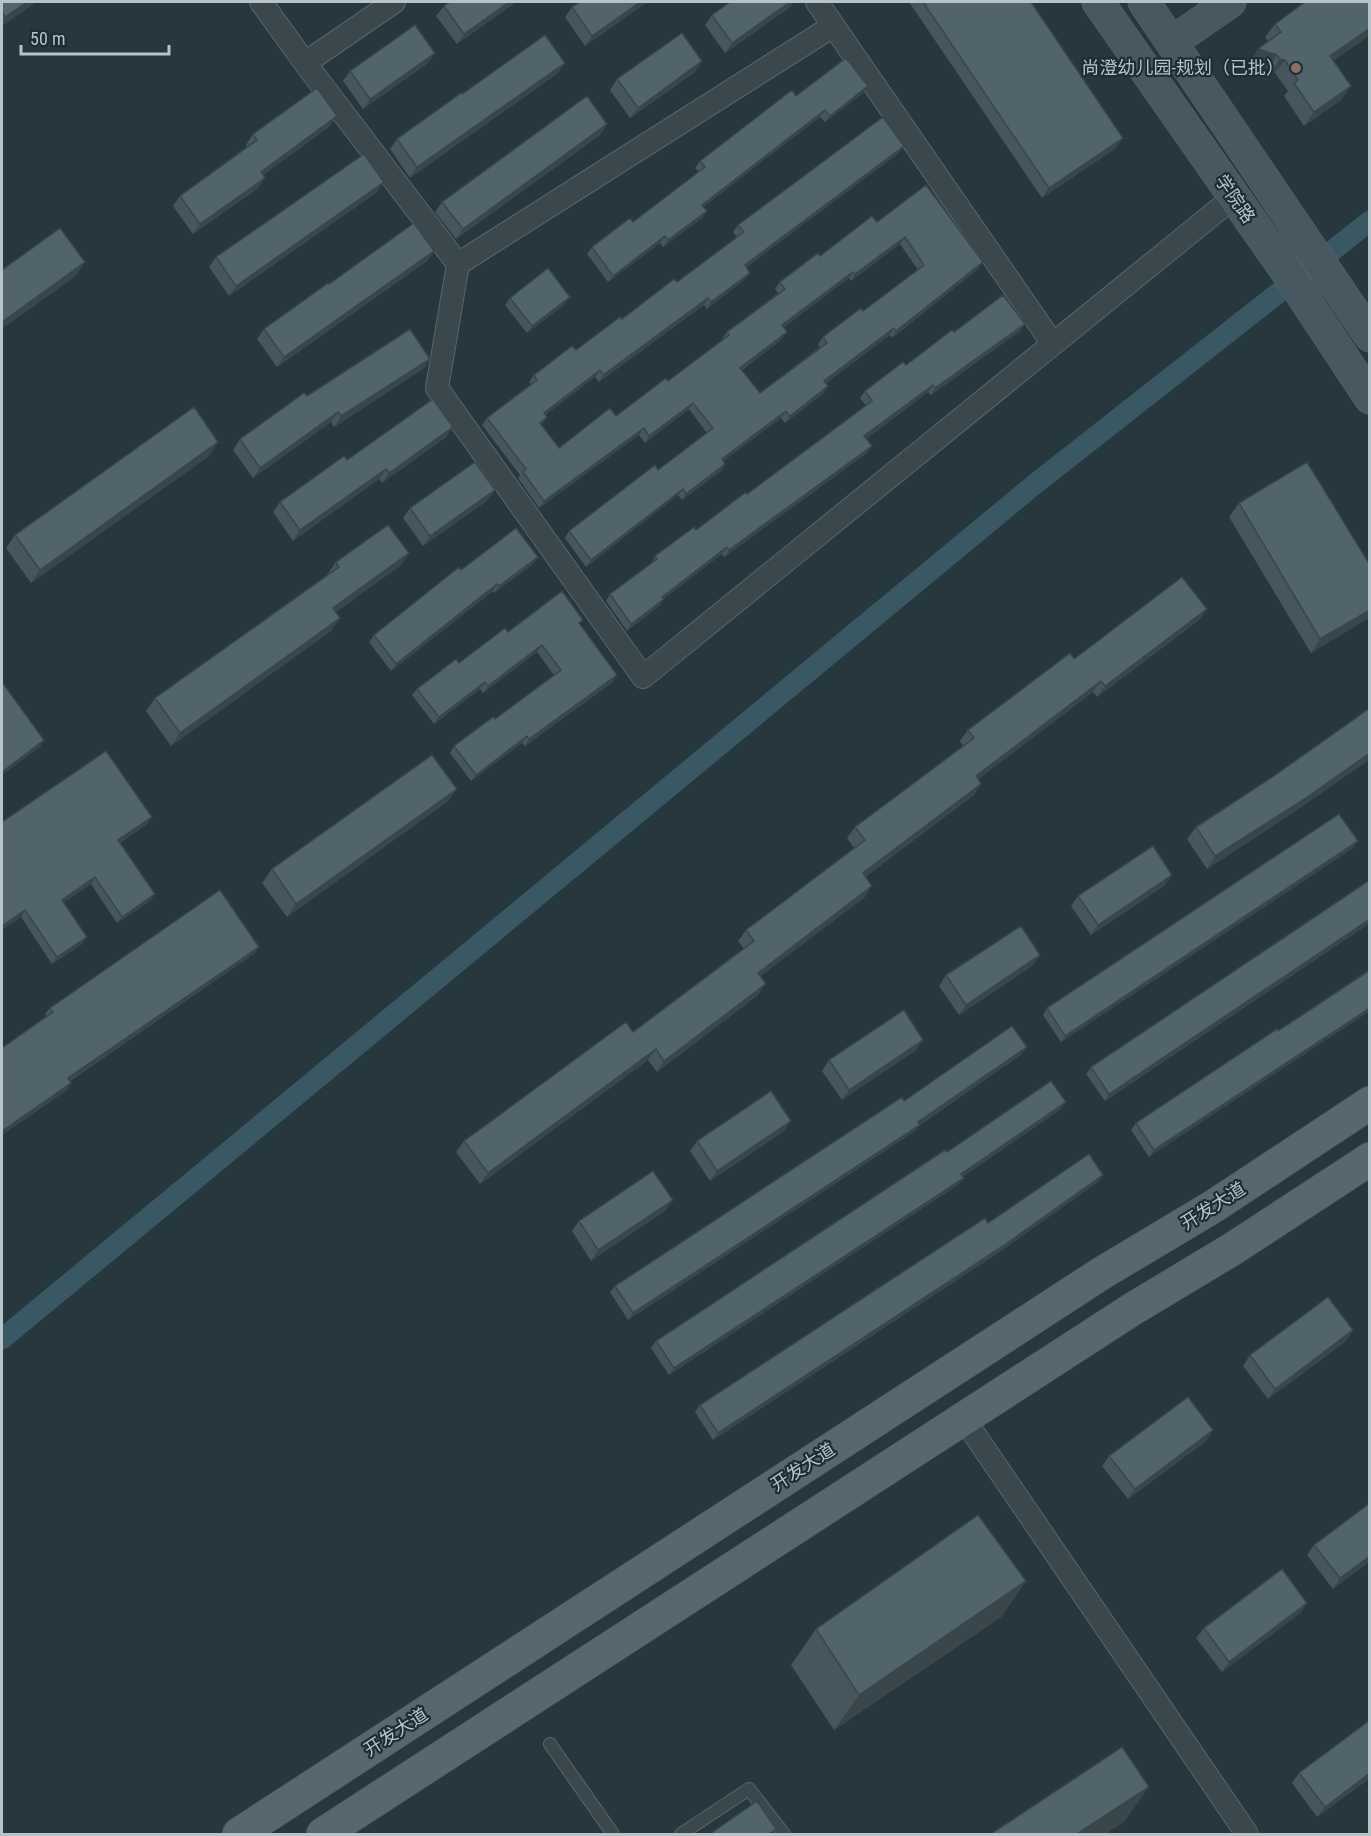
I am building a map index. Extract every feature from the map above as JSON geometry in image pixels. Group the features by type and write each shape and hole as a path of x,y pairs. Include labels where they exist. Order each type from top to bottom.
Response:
{"main road":[{"name":"学院路","path":"1098,2 1284,268 1370,398"},
{"name":"学院路","path":"1144,2 1364,327"},
{"path":"1172,42 1230,2"},
{"name":"开发大道","path":"239,1834 1102,1273 1214,1206 1370,1103"},
{"path":"323,1834 1370,1159"}],"street":[{"path":"261,2 458,264 437,388 643,677 1234,197"},
{"path":"305,63 394,2"},
{"path":"817,2 1053,344"},
{"path":"458,264 833,26"},
{"path":"964,1419 1247,1834"}],"lane":[{"path":"550,1744 613,1834"},
{"path":"681,1834 749,1789 784,1834"}],"building":[{"path":"2,2 27,2 5,17 2,12"},
{"path":"450,2 509,2 464,34 444,6"},
{"path":"580,2 640,2 592,36 572,7"},
{"path":"730,2 790,2 732,43 712,15"},
{"path":"923,2 1031,2 1123,138 1049,188"},
{"path":"1305,2 1370,2 1370,28 1330,56 1351,86 1314,112 1294,83 1298,80 1285,60 1258,49 1281,32 1275,24"},
{"path":"415,25 435,53 370,99 350,71"},
{"path":"682,33 702,61 638,108 617,79"},
{"path":"545,35 565,63 417,167 397,139"},
{"path":"846,58 868,86 830,116 825,110 702,205 707,211 668,240 665,236 613,276 592,247 630,218 633,222 705,167 700,161 792,90 796,96"},
{"path":"317,88 337,116 261,172 265,178 200,224 180,196 257,140 253,134"},
{"path":"587,96 607,124 463,229 442,202"},
{"path":"883,117 904,146 745,265 750,273 711,302 708,298 603,375 600,370 544,413 547,417 540,423 559,448 610,408 616,416 666,378 668,381 729,335 727,332 785,289 780,282 818,253 820,256 872,216 877,222 926,185 983,262 896,331 894,328 824,381 828,386 790,416 786,411 722,459 725,464 686,494 683,489 591,560 569,531 655,465 658,470 713,428 693,403 649,436 644,428 544,501 523,472 526,469 487,418 537,380 534,375 572,346 576,350 620,317 622,319 674,279 677,282 744,232 738,225","holes":["905,237 924,265 863,311 861,308 823,337 827,343 760,393 740,368 787,332 782,325"]},
{"path":"364,154 384,182 236,286 216,257"},
{"path":"414,223 434,251 284,357 264,329"},
{"path":"60,228 85,262 2,322 2,270"},
{"path":"548,268 570,297 532,326 510,298"},
{"path":"1003,295 1025,324 935,388 933,385 864,436 872,446 729,550 727,547 631,624 610,594 657,559 655,556 694,527 696,530 746,492 747,494 872,401 865,391 903,362 906,365"},
{"path":"410,329 430,359 341,416 338,412 260,468 240,439 304,393 307,396"},
{"path":"433,399 453,427 389,473 386,469 300,530 280,502 344,456 347,460"},
{"path":"194,407 218,442 40,570 15,535"},
{"path":"475,462 495,490 430,536 410,508"},
{"path":"1307,462 1370,565 1370,610 1320,639 1239,503"},
{"path":"388,525 409,553 333,608 340,618 180,733 155,698 339,567 336,562"},
{"path":"516,528 538,557 499,586 497,584 396,664 374,635 459,567 461,570"},
{"path":"1182,577 1207,609 1105,686 1101,681 976,776 981,784 863,873 872,886 758,973 766,984 664,1061 656,1049 488,1173 464,1141 626,1022 633,1032 754,941 746,930 865,840 855,827 974,738 968,730 1070,653 1074,659"},
{"path":"562,591 583,620 579,623 617,675 529,739 527,736 476,775 454,746 561,670 542,645 488,686 485,682 439,717 417,689 456,659 459,663 505,628 508,632"},
{"path":"2,682 44,740 2,772"},
{"path":"1370,708 1370,753 1303,800 1215,856 1196,827 1271,778"},
{"path":"106,751 152,817 118,840 155,894 122,917 95,877 62,900 87,937 57,957 25,910 2,926 2,822"},
{"path":"432,755 457,789 296,904 272,869"},
{"path":"1339,814 1358,841 1065,1036 1047,1008"},
{"path":"1153,846 1172,875 1098,925 1078,896"},
{"path":"1370,880 1370,919 1109,1094 1091,1067"},
{"path":"220,890 259,947 68,1078 71,1083 2,1131 2,1048 53,1012 50,1008"},
{"path":"1021,926 1040,955 966,1005 946,975"},
{"path":"1370,970 1370,1008 1154,1150 1136,1123"},
{"path":"904,1010 923,1040 849,1090 829,1060"},
{"path":"1012,1026 1027,1047 918,1122 920,1125 633,1313 615,1286 902,1097 904,1101"},
{"path":"1051,1081 1066,1102 961,1174 964,1178 674,1368 656,1341 945,1150 947,1152"},
{"path":"771,1091 791,1121 717,1171 697,1141"},
{"path":"1089,1154 1103,1175 1003,1246 718,1433 700,1405 985,1218 988,1223"},
{"path":"653,1171 673,1200 598,1250 579,1221"},
{"path":"1328,1297 1353,1330 1275,1389 1250,1355"},
{"path":"1188,1397 1213,1430 1135,1489 1109,1456"},
{"path":"1370,1503 1370,1556 1340,1578 1314,1545"},
{"path":"978,1515 1026,1581 859,1695 816,1629"},
{"path":"1282,1569 1307,1603 1229,1662 1204,1628"},
{"path":"1370,1720 1370,1773 1325,1807 1299,1773"},
{"path":"1122,1747 1149,1787 1077,1834 991,1834"},
{"path":"757,1801 776,1829 769,1834 710,1834"}],"waterway":[{"path":"2,1339 1035,484 1370,221"}],"place":[{"name":"尚澄幼儿园-规划（已批）","path":"1296,68"}]}
